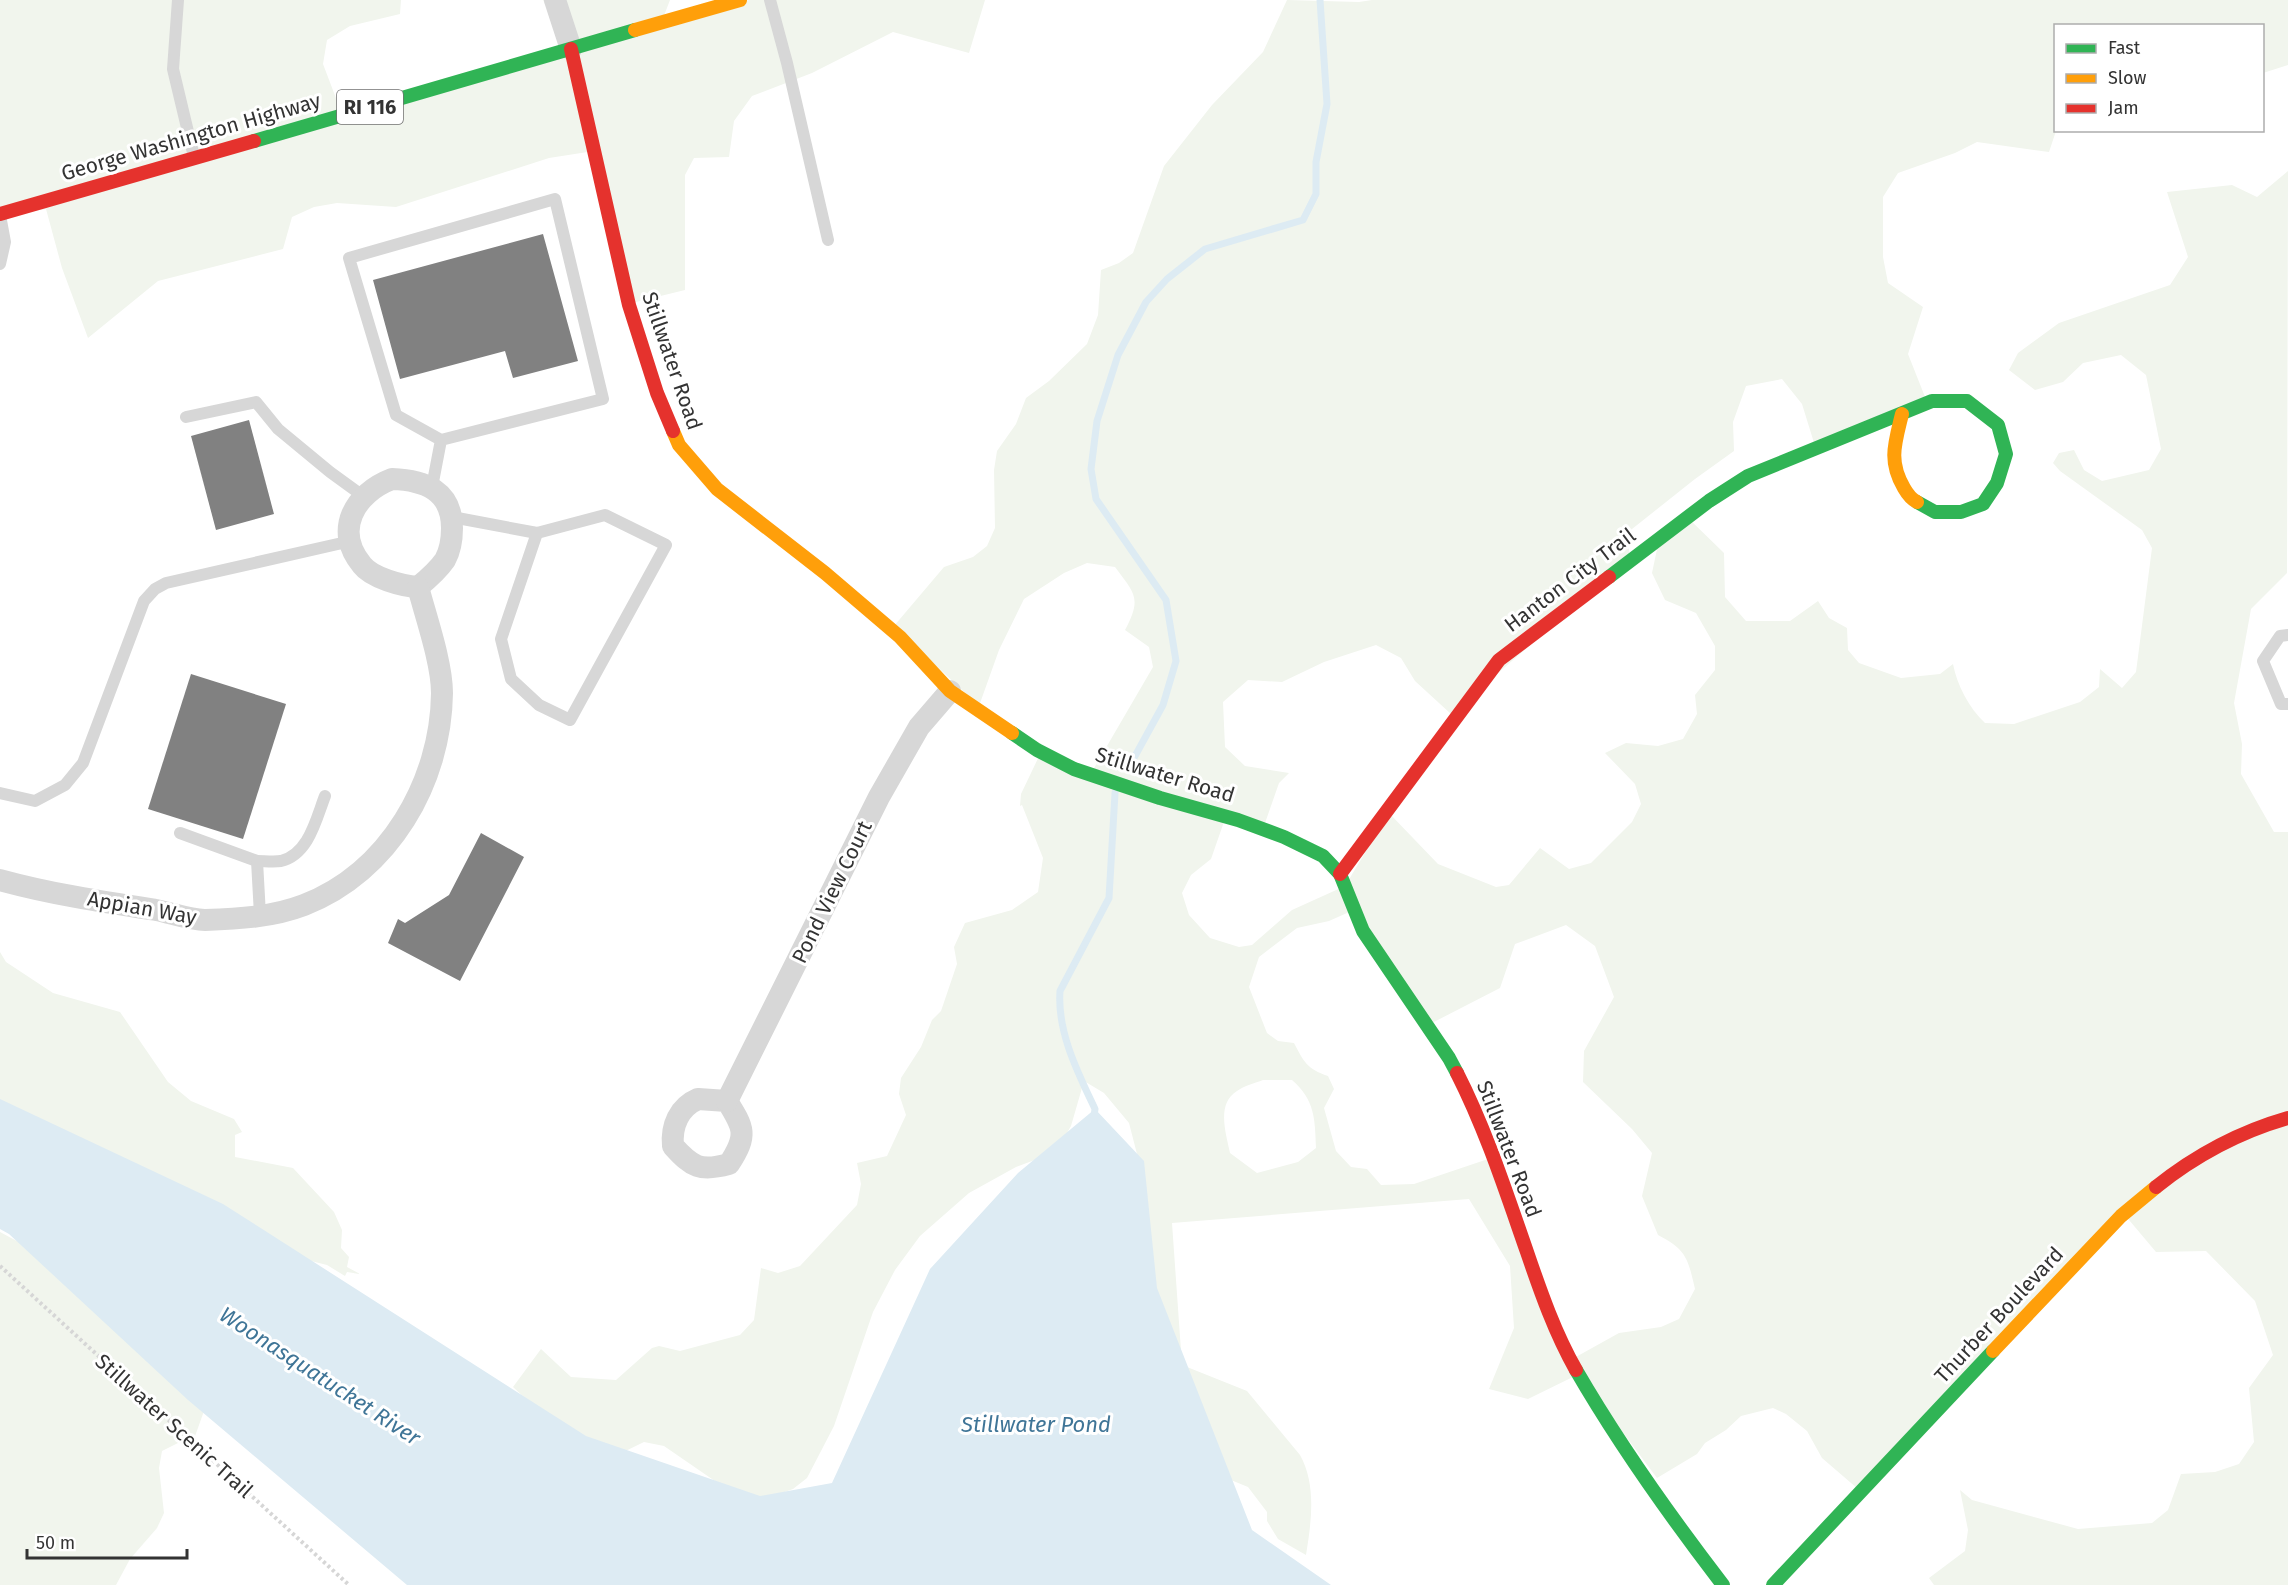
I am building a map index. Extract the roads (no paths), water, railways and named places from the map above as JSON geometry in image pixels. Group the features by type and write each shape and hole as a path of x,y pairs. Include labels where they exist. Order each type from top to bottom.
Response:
{"street":[{"path":"555,0 571,49"},
{"name":"George Washington Highway","path":"0,214 740,0"},
{"name":"Stillwater Road","path":"571,49 629,305 657,393 679,446 717,489 825,573 900,638 950,691 1037,750 1074,769 1160,798 1238,820 1284,837 1323,856 1340,874 1363,931 1443,1048 1472,1103 1490,1147 1551,1321 1565,1351 1608,1425 1674,1521 1723,1585"},
{"path":"1932,401 1967,401 1998,425 2006,454 1997,483 1983,504 1961,512 1935,513 1911,499 1895,473 1894,446 1902,414 1932,401"},
{"name":"Hanton City Trail","path":"1340,874 1499,660 1708,501 1748,476 1902,414"},
{"path":"392,479 413,480 432,487 445,500 452,518 452,539 446,558 433,574 418,587 385,579 363,567 354,553 348,532 352,511 363,496 377,485 392,479"},
{"name":"Appian Way","path":"0,880 202,920 260,915 304,905 331,891 361,871 403,824 421,792 435,753 442,690 433,642 418,587"},
{"name":"Pond View Court","path":"727,1101 879,797 920,727 950,691"},
{"name":"Thurber Boulevard","path":"1773,1585 2121,1216 2164,1178 2194,1158 2244,1131 2288,1118"}],"lane":[{"path":"178,0 173,69 194,159"},
{"path":"770,0 828,240"},
{"path":"555,199 603,399 441,440 396,415 349,258 555,199"},
{"path":"0,214 5,242 0,264"},
{"path":"186,417 256,402 278,429 363,496"},
{"path":"432,487 441,440"},
{"path":"452,518 537,533 605,515 666,545 570,720 539,705 511,679 501,639 537,533"},
{"path":"0,793 35,801 65,784 83,763 144,600 155,589 166,583 351,541"},
{"path":"2288,635 2280,636 2263,661 2281,704 2288,704"},
{"path":"180,833 257,861 280,861 295,855 309,838 325,796"},
{"path":"257,861 260,915"}],"water":[{"name":"Stillwater Pond","path":"0,1099 223,1204 586,1436 760,1496 832,1483 930,1269 1018,1173 1095,1109 1144,1161 1157,1288 1252,1530 1331,1585 407,1585 188,1400 9,1234 0,1229"}],"waterway":[{"path":"1129,767 1163,705 1176,661 1166,600 1096,499 1091,469 1097,421 1118,355 1146,302 1167,279 1205,249 1303,220 1316,194 1316,162 1327,104 1320,0"},
{"path":"1094,1116 1095,1109 1065,1037 1060,991 1109,898 1115,793"}],"water label":[{"name":"Woonasquatucket River","path":"320,1376"}]}
